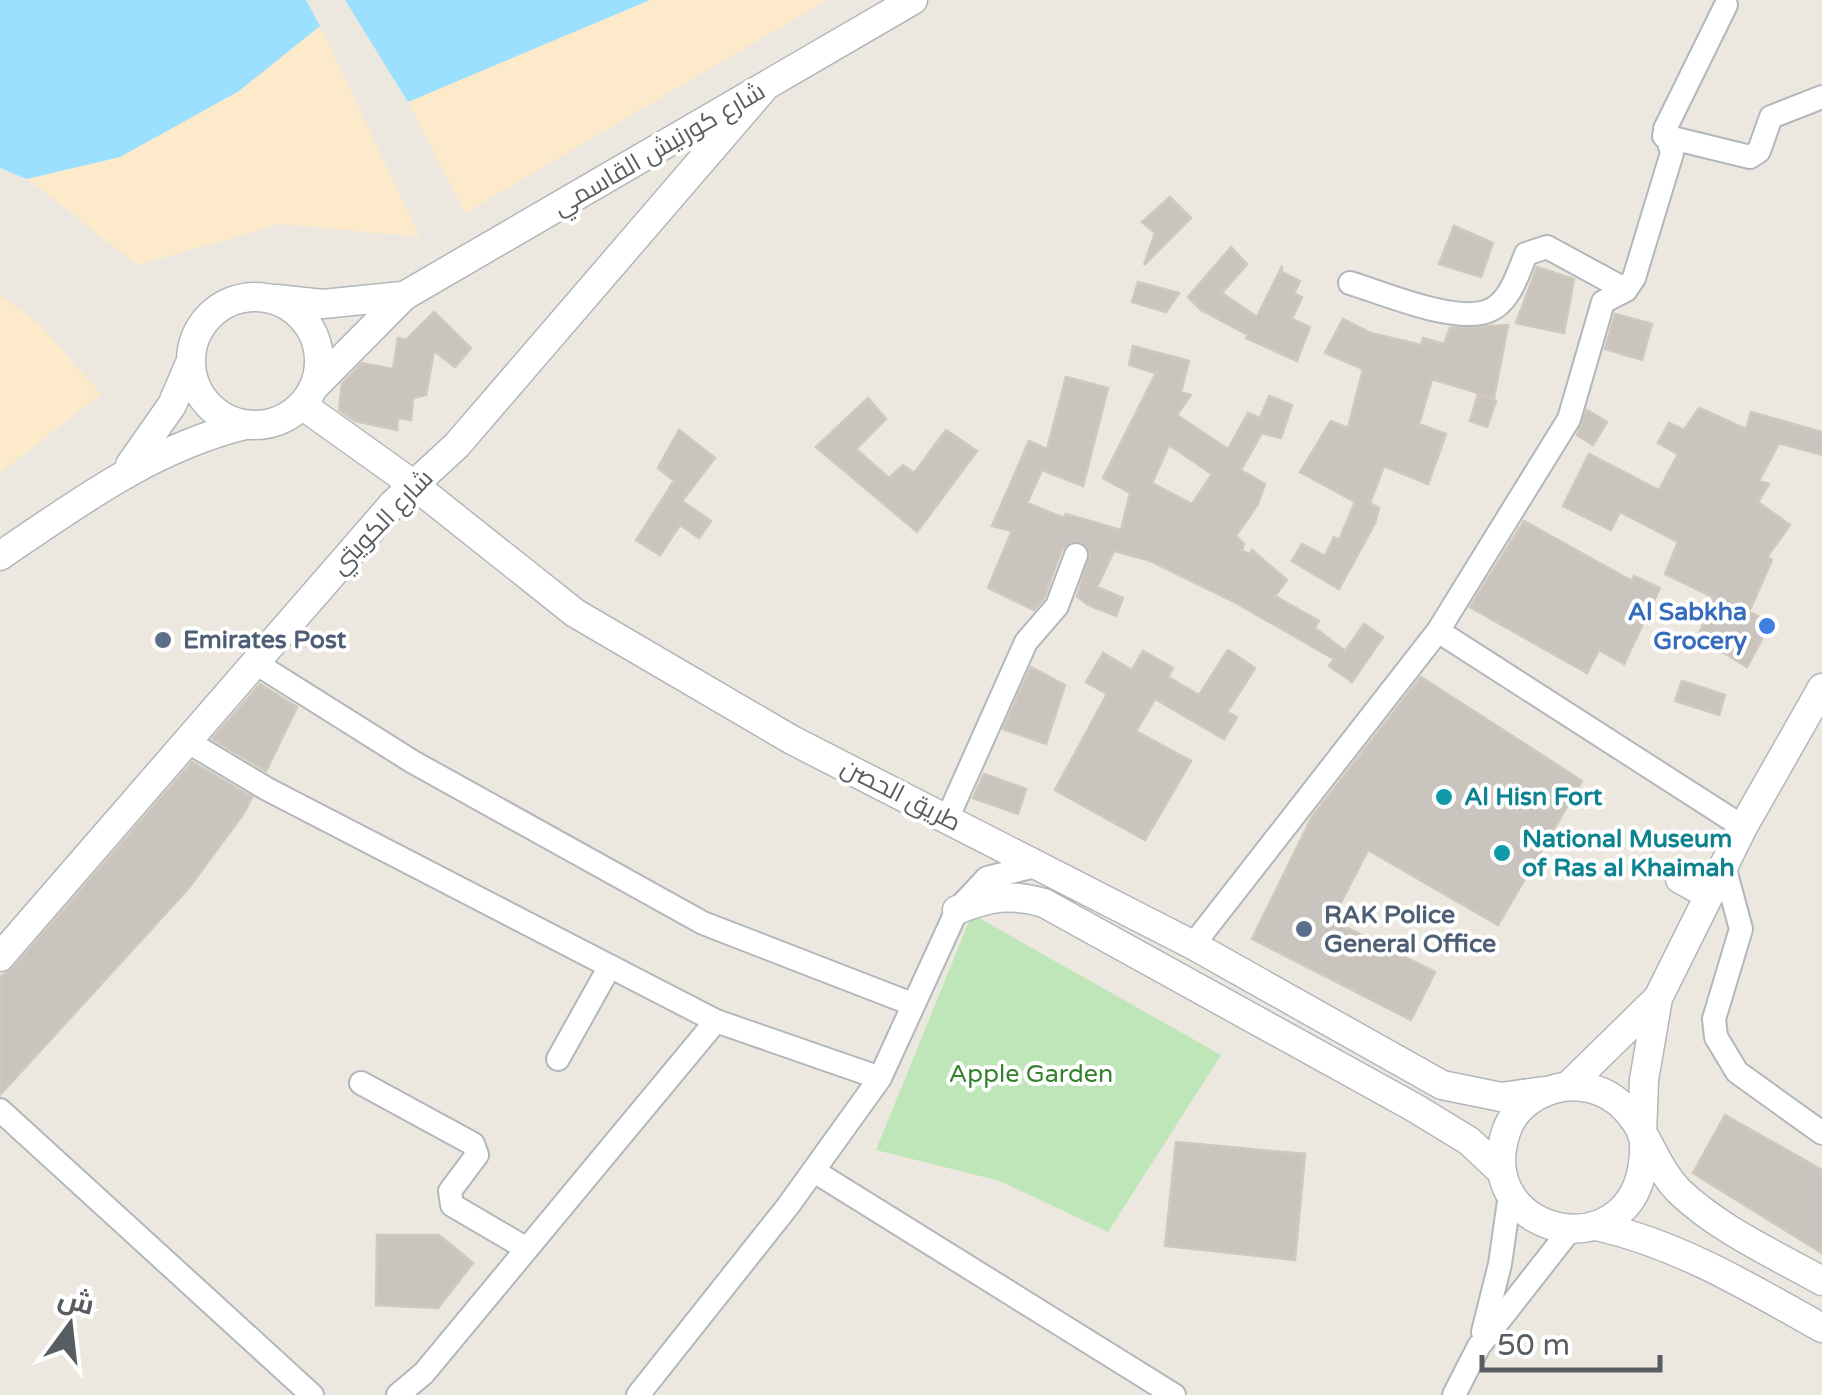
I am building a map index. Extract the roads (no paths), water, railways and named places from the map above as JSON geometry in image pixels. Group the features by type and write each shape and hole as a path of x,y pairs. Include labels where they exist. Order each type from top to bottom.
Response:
{"street":[{"name":"شارع كورنيش القاسمي","path":"308,397 404,296 913,0"},
{"path":"1664,136 1726,5"},
{"name":"شارع الكويتي","path":"0,957 254,662 414,485 458,445 764,88"},
{"path":"1664,136 1750,158 1759,151 1771,117 1822,97"},
{"path":"1193,945 1438,631 1569,419 1603,302 1626,290 1634,278 1672,153 1664,136"},
{"path":"1350,283 1450,313 1487,312 1504,299 1526,254 1546,247 1626,290"},
{"name":"شارع كورنيش القاسمي","path":"269,298 323,304 404,296"},
{"path":"0,556 122,474 209,434 276,421 308,397 318,355 307,323 290,307 269,298 245,297 223,304 205,319 193,340 190,363 153,435 122,474"},
{"path":"190,363 198,392 218,414 245,425"},
{"name":"طريق الحصن","path":"308,397 575,612 792,740 1193,945 1442,1084 1501,1097 1556,1088"},
{"path":"947,819 1026,642 1057,606 1076,556"},
{"path":"1438,631 1743,827"},
{"path":"254,662 413,762 703,923 912,1004"},
{"path":"1479,1346 1584,1228 1620,1214 1636,1194 1645,1169 1644,1080 1658,998 1743,827 1822,688"},
{"path":"185,740 267,788 716,1021 880,1078"},
{"path":"638,1395 814,1171 880,1078 957,910 988,878 1039,865"},
{"path":"1724,866 1741,929 1714,1019 1716,1037 1737,1072 1822,1133"},
{"path":"1680,878 1709,895"},
{"path":"957,910 994,897 1019,896 1044,904 1469,1141 1526,1213 1546,1225 1643,1236 1694,1257 1822,1328"},
{"path":"558,1060 610,966"},
{"path":"1454,1395 1479,1346 1500,1264 1506,1183 1501,1147 1509,1124 1524,1104 1556,1088 1658,998"},
{"path":"398,1395 424,1373 716,1021"},
{"path":"361,1083 473,1144 477,1155 450,1190 452,1205 527,1250"},
{"path":"1556,1088 1592,1088 1614,1098 1630,1114 1678,1190 1728,1228 1822,1281"},
{"path":"0,1110 312,1395"},
{"path":"814,1171 1174,1395"}],"water":[{"path":"0,0 306,0 320,26 239,91 120,157 27,179 0,168"},
{"path":"345,0 650,0 408,102"}],"place":[{"name":"Al Sabkha Grocery","path":"1767,626"},
{"name":"Emirates Post","path":"163,640"},
{"name":"Al Hisn Fort","path":"1444,797"},
{"name":"National Museum of Ras al Khaimah","path":"1502,853"},
{"name":"RAK Police General Office","path":"1304,929"}],"park label":[{"name":"Apple Garden","path":"1031,1074"}]}
